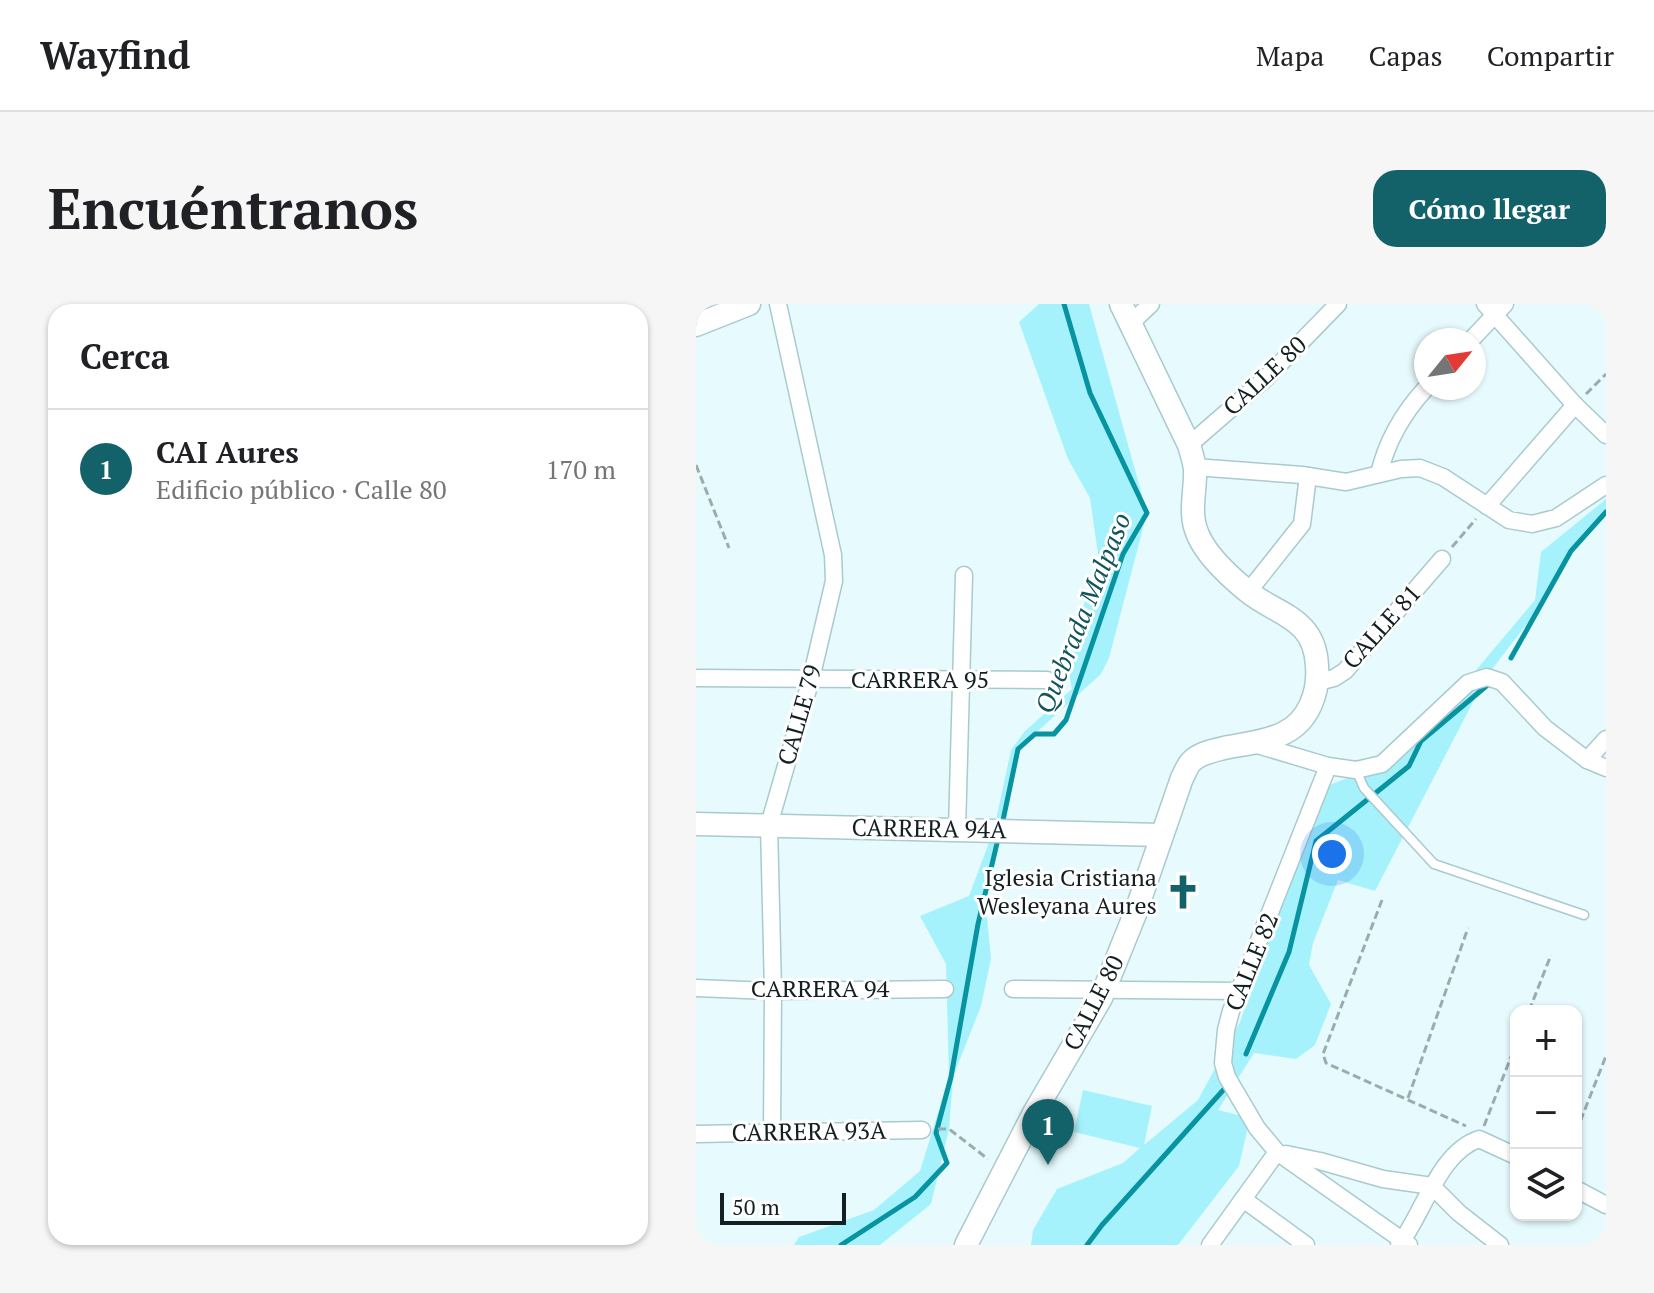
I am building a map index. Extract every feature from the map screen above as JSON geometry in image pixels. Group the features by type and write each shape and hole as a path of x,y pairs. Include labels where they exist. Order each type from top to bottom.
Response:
{"street":[{"path":"696,325 749,304"},
{"name":"CALLE 79","path":"772,1133 769,825 811,679 834,581 833,555 778,304"},
{"path":"1151,304 1127,313 1189,445 1195,467 1192,518 1198,536 1209,553 1248,592 1296,620 1307,633 1317,657 1318,682"},
{"name":"CALLE 80","path":"1189,445 1264,380 1338,304"},
{"path":"1480,328 1495,308 1575,405 1606,435"},
{"path":"1379,474 1386,446 1415,400"},
{"path":"1487,506 1575,405"},
{"path":"1195,467 1346,482 1401,469 1420,468 1433,472 1509,520 1532,524 1556,518 1606,485"},
{"path":"1248,592 1302,524 1308,476"},
{"name":"CALLE 81","path":"1248,743 1285,733 1305,715 1314,699 1318,682 1345,671 1442,559"},
{"path":"957,830 964,575"},
{"path":"1248,743 1328,766 1356,770 1382,764 1468,683 1487,677 1502,682 1545,728 1587,760 1606,768"},
{"name":"CARRERA 95","path":"696,678 1047,680"},
{"path":"1587,760 1606,739"},
{"name":"CALLE 80","path":"966,1245 1106,988 1191,762 1211,751 1248,743"},
{"name":"CALLE 82","path":"1328,766 1231,1011 1223,1063 1227,1077 1257,1128 1277,1152 1404,1244"},
{"name":"CARRERA 94A","path":"696,824 1161,835"},
{"name":"CARRERA 94","path":"696,988 773,991 945,989"},
{"path":"1013,989 1241,991"},
{"name":"CARRERA 93A","path":"696,1134 922,1130"},
{"path":"1404,1244 1432,1186 1465,1144 1480,1136 1510,1153"},
{"path":"1210,1245 1277,1152 1383,1179 1432,1186 1459,1213 1500,1245"},
{"path":"1582,1192 1606,1205"},
{"path":"1243,1199 1306,1245"}],"lane":[{"path":"1356,770 1364,788 1434,864 1584,915"}],"path":[{"path":"1575,405 1606,374"},
{"path":"696,465 729,548"},
{"path":"1442,559 1487,506"},
{"path":"1382,900 1323,1054 1326,1063 1408,1099 1480,1136 1510,1059"},
{"path":"1408,1099 1468,928"},
{"path":"1531,1005 1551,955"},
{"path":"1582,1117 1606,1056"},
{"path":"949,1129 1004,1171"}],"shaded area":[{"path":"1039,304 1089,304 1147,513 1109,658 1101,674 1018,749 985,894 991,959 981,1006 953,1077 949,1129 931,1204 880,1245 794,1245 799,1237 874,1210 920,1171 949,1077 946,964 920,916 969,896 994,829 1011,750 1025,731 1072,689 1064,649 1100,568 1090,498 1068,459 1019,322"},
{"path":"1606,499 1606,512 1571,551 1543,603 1486,677 1375,891 1338,880 1313,943 1309,965 1331,1004 1315,1045 1296,1059 1254,1053 1218,1110 1250,1118 1239,1166 1178,1245 1031,1245 1033,1230 1057,1189 1123,1163 1140,1148 1074,1132 1083,1090 1152,1106 1144,1145 1198,1100 1240,1022 1322,788 1383,764 1466,682 1535,600 1541,552"}],"waterway":[{"name":"Quebrada Malpaso","path":"1002,825 1018,749 1035,734 1054,734 1066,720 1123,554 1147,513 1090,393 1064,304"},
{"path":"1511,658 1571,551 1606,512"},
{"path":"1246,1054 1289,952 1316,841 1409,766 1421,741 1490,683"},
{"name":"Quebrada Malpaso","path":"841,1245 915,1197 947,1163 936,1133 951,1077 978,924 998,839"},
{"path":"1087,1245 1226,1087"}],"place":[{"name":"Iglesia Cristiana Wesleyana Aures","path":"1183,892"},
{"name":"CAI Aures","path":"1048,1165"}]}
